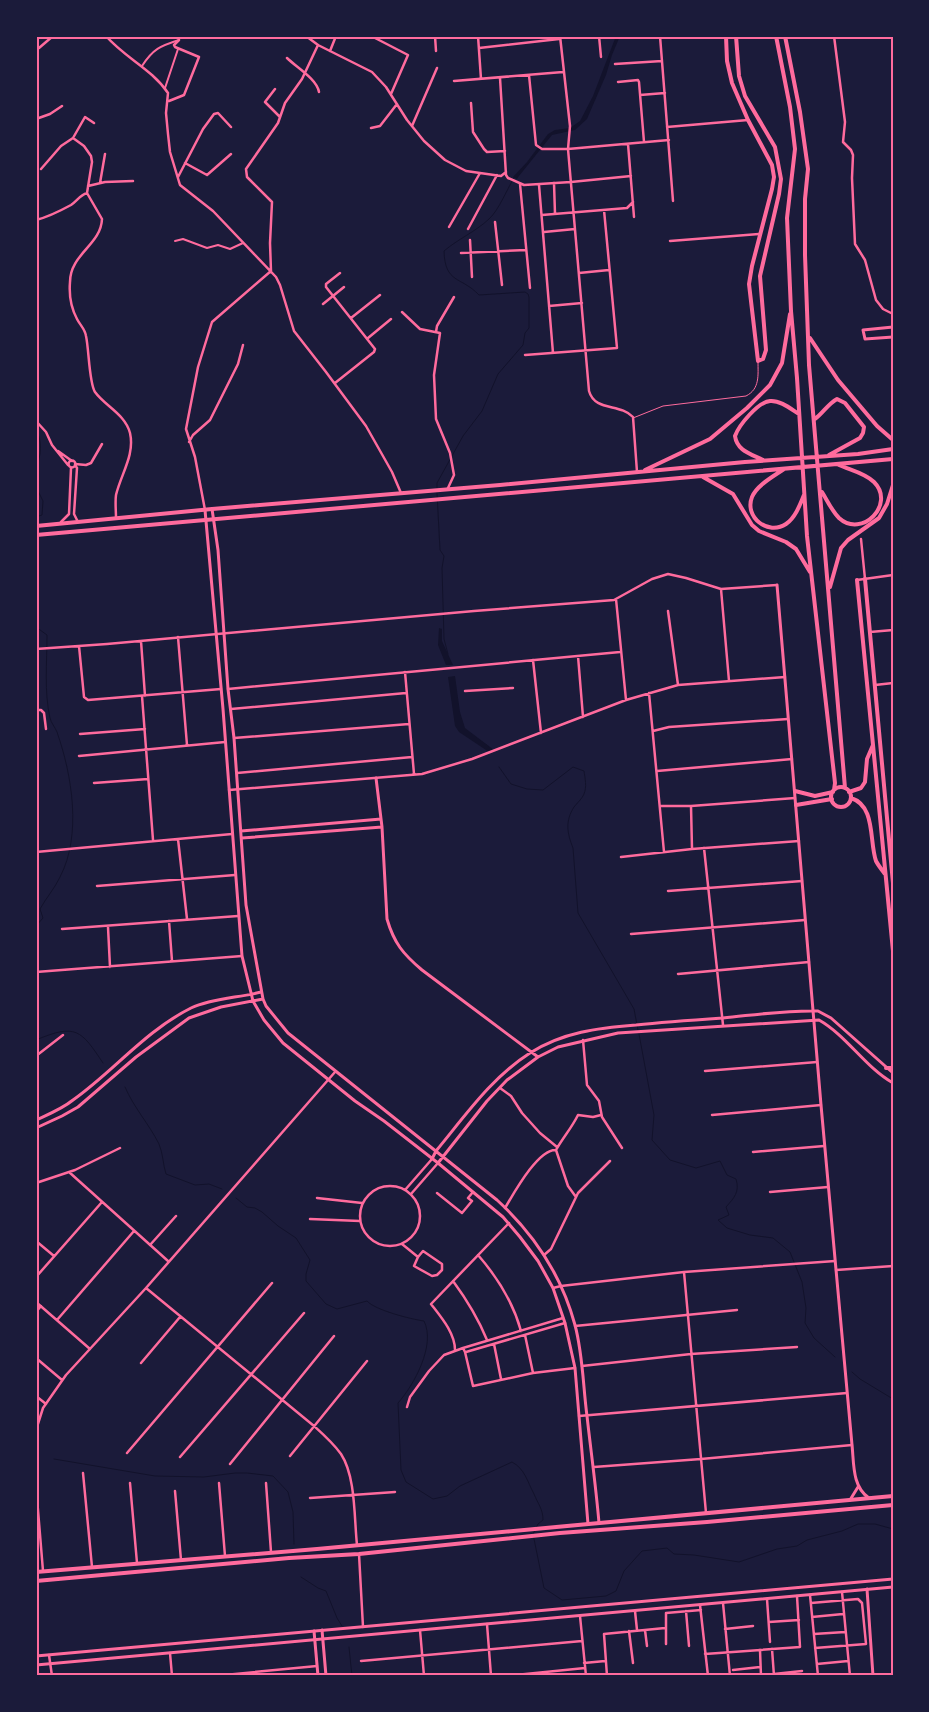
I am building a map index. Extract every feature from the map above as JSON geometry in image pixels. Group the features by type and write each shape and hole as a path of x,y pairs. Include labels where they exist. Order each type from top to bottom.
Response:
{"main road":[{"path":"726,36 729,74 748,120 762,145 773,172 772,189 749,284 758,361 763,359 766,350 760,276 781,179 775,147 745,96 739,76 736,36"},
{"path":"776,36 790,107 795,149 787,222 798,414 812,576 835,783 832,799 834,804 844,806 848,804 851,798 846,788 809,365 805,237 805,199 808,169 785,36"},
{"path":"643,471 710,439 747,408 770,385 782,362 791,311"},
{"path":"808,336 838,380 877,426 893,440"},
{"path":"814,419 837,399 845,403 864,427 864,433 860,438 828,456"},
{"path":"766,461 739,447 735,436 738,428 764,403 771,401 778,402 798,414"},
{"path":"42,535 39,526 893,449"},
{"path":"36,535 893,460"},
{"path":"820,490 836,514 844,522 851,525 866,523 876,515 881,493 874,481 838,465"},
{"path":"784,469 752,496 750,505 752,514 757,521 770,528 780,528 788,523 795,514 805,494"},
{"path":"592,476 593,485"},
{"path":"703,476 733,494 752,525 759,531 786,542 796,549 812,576"},
{"path":"829,588 840,548 879,518 887,504 893,485"},
{"path":"401,493 403,503"},
{"path":"258,505 259,515"},
{"path":"116,518 117,528"},
{"path":"865,579 893,883"},
{"path":"857,580 893,951"},
{"path":"849,792 861,788 865,782 868,759 874,743"},
{"path":"795,791 815,796 834,791 838,787 846,788"},
{"path":"879,799 882,796 885,798"},
{"path":"851,798 860,802 866,811 876,861 886,876"},
{"path":"796,805 832,799"},
{"path":"886,1068 893,1068"},
{"path":"36,1572 893,1496"},
{"path":"815,1503 816,1512"},
{"path":"36,1580 289,1558 359,1554 560,1533 893,1505"},
{"path":"657,1518 658,1525"},
{"path":"559,1527 560,1533"},
{"path":"377,1543 378,1551"},
{"path":"288,1550 289,1558"},
{"path":"71,1569 72,1578"}],"street":[{"path":"40,48 53,36"},
{"path":"106,36 165,88 168,93 166,113 168,134 178,178 183,189 213,211 272,271 280,285 294,331 335,383 375,441 401,493"},
{"path":"330,51 336,36"},
{"path":"371,36 408,55 391,94"},
{"path":"435,36 436,51"},
{"path":"478,36 481,79"},
{"path":"599,36 601,56"},
{"path":"660,36 673,201"},
{"path":"834,36 845,122 843,142 853,155 855,244 864,260 876,300 883,309 893,314"},
{"path":"142,66 150,54 178,38"},
{"path":"168,101 184,95 199,57 178,49 174,45 178,38"},
{"path":"307,38 372,72 391,94 412,126 430,148 445,160 460,169 480,173 502,175 506,172"},
{"path":"479,48 560,38 570,126 568,149 585,351 591,397 595,402 602,405 625,410 633,418 637,472"},
{"path":"272,271 270,243 272,202 247,177 246,169 278,123 285,103 304,74 318,45"},
{"path":"165,88 178,49"},
{"path":"287,58 318,88 319,92"},
{"path":"615,64 662,60"},
{"path":"412,126 437,68"},
{"path":"454,81 563,72"},
{"path":"529,75 536,145 542,149 568,149 669,140"},
{"path":"500,78 507,177 520,184 539,184 630,176"},
{"path":"618,82 638,80 644,142"},
{"path":"275,89 265,102 280,117"},
{"path":"640,95 665,94"},
{"path":"471,103 473,132 484,149 487,152 505,151"},
{"path":"371,128 380,126 397,104"},
{"path":"36,119 50,114 62,106"},
{"path":"178,178 203,129 214,114 218,113 231,127"},
{"path":"41,169 61,146 73,138 85,117 94,123"},
{"path":"667,127 748,120"},
{"path":"73,138 84,146 92,158 87,193 102,219 102,224 93,241 77,258 71,268 70,296 73,309 86,335 94,390 123,420 131,438 129,461 116,496 116,518"},
{"path":"628,144 634,217"},
{"path":"100,183 105,154"},
{"path":"185,164 207,175 231,154"},
{"path":"449,227 480,173"},
{"path":"468,229 497,175"},
{"path":"87,187 100,183 133,180"},
{"path":"554,183 555,214"},
{"path":"520,184 530,288"},
{"path":"539,184 553,353"},
{"path":"36,220 70,205 80,196 87,193"},
{"path":"542,216 628,208 633,202"},
{"path":"525,355 616,349 604,210"},
{"path":"496,222 502,285"},
{"path":"544,232 575,229"},
{"path":"670,241 761,234"},
{"path":"175,241 183,239 207,248 218,245 230,249 244,242"},
{"path":"470,240 472,277"},
{"path":"461,253 526,250"},
{"path":"579,273 609,270"},
{"path":"272,271 212,322 198,367 186,424 189,442 195,457 207,520 238,916 242,956 253,1002 264,1020 283,1044 474,1191 509,1223 538,1261 553,1288 564,1318 575,1368 588,1524"},
{"path":"335,383 374,352 375,349 325,285 340,273"},
{"path":"323,304 344,287"},
{"path":"351,318 380,295"},
{"path":"436,332 437,326 454,298"},
{"path":"550,306 582,303"},
{"path":"402,312 420,328 440,333 434,375 436,419 450,453 454,475 448,488"},
{"path":"368,338 390,319"},
{"path":"893,327 864,330 865,339 893,337"},
{"path":"189,442 193,435 210,420 238,364 243,345"},
{"path":"36,421 46,432 51,444 71,468"},
{"path":"68,465 70,462 86,465 91,463 102,444"},
{"path":"57,451 74,463 77,468 74,514 78,522"},
{"path":"60,524 69,514 71,468 74,463"},
{"path":"212,509 234,738 246,905 263,1000 288,1033 505,1208 523,1227 544,1255 561,1286 575,1326 582,1366 599,1523"},
{"path":"861,539 865,579"},
{"path":"36,649 616,599 660,575 668,574 721,590 777,585 824,1146 852,1444 858,1487 869,1498"},
{"path":"857,580 893,575"},
{"path":"721,590 729,681"},
{"path":"616,599 626,700"},
{"path":"668,611 678,685"},
{"path":"870,632 893,630"},
{"path":"178,637 187,746"},
{"path":"141,641 153,840"},
{"path":"80,646 84,697 90,700 221,689"},
{"path":"228,689 620,652"},
{"path":"578,656 583,717"},
{"path":"533,660 541,733"},
{"path":"405,672 414,774"},
{"path":"229,790 376,778 432,771 472,759 626,700 678,685 785,677"},
{"path":"875,685 893,683"},
{"path":"465,691 513,688"},
{"path":"231,709 406,693"},
{"path":"649,693 664,852"},
{"path":"36,710 43,711 46,729"},
{"path":"653,731 669,727 788,719"},
{"path":"234,738 409,724"},
{"path":"80,734 145,729"},
{"path":"79,756 225,742"},
{"path":"237,773 412,757"},
{"path":"656,771 792,759"},
{"path":"376,778 382,826 387,919 391,933 406,956 422,970 538,1057"},
{"path":"94,783 148,779"},
{"path":"660,806 691,806 795,798"},
{"path":"691,806 692,849"},
{"path":"241,831 381,819"},
{"path":"242,838 382,826"},
{"path":"36,852 232,834"},
{"path":"178,839 186,920"},
{"path":"621,857 692,849 799,841"},
{"path":"704,848 723,1025"},
{"path":"97,886 235,875"},
{"path":"668,891 802,881"},
{"path":"62,929 238,916"},
{"path":"630,934 805,920"},
{"path":"169,921 172,961"},
{"path":"108,927 110,967"},
{"path":"36,972 242,956"},
{"path":"678,974 809,962"},
{"path":"36,1120 73,1101 129,1052 173,1018 208,1002 261,992"},
{"path":"36,1128 78,1107 121,1069 189,1018 221,1007 263,1000"},
{"path":"405,1190 482,1095 512,1066 532,1051 564,1036 583,1031 616,1026 813,1010 822,1012 831,1018 893,1073"},
{"path":"411,1194 507,1080 538,1057 558,1047 583,1040 618,1033 819,1020 830,1026 893,1083"},
{"path":"616,1026 618,1033"},
{"path":"36,1056 62,1036"},
{"path":"583,1040 586,1086 599,1102 602,1115 622,1148"},
{"path":"705,1071 818,1062"},
{"path":"36,1430 46,1404 62,1380 146,1288 335,1072"},
{"path":"500,1088 511,1096 522,1113 556,1148 568,1186 576,1197"},
{"path":"712,1114 821,1105"},
{"path":"505,1208 526,1173 548,1151 556,1148 571,1129 578,1115 593,1117 602,1115"},
{"path":"753,1152 824,1146"},
{"path":"36,1183 69,1172 120,1148"},
{"path":"544,1255 551,1249 581,1189 610,1161"},
{"path":"69,1172 168,1261"},
{"path":"388,1186 405,1190 411,1194 420,1210 420,1219 414,1235 402,1244 387,1246 373,1241 366,1236 360,1221 362,1203 372,1192 380,1188 388,1186"},
{"path":"770,1192 828,1187"},
{"path":"437,1193 462,1213 472,1201 468,1198 474,1191"},
{"path":"317,1198 362,1203"},
{"path":"36,1277 102,1202"},
{"path":"150,1245 176,1216"},
{"path":"310,1219 360,1221"},
{"path":"455,1350 455,1343 448,1328 431,1304 509,1223"},
{"path":"57,1320 134,1231"},
{"path":"36,1242 54,1256"},
{"path":"402,1244 418,1257"},
{"path":"421,1252 426,1252 442,1264 442,1270 435,1276 416,1268 414,1263 418,1257 421,1252"},
{"path":"478,1255 494,1274 507,1295 525,1335 533,1373"},
{"path":"553,1288 684,1272 835,1262"},
{"path":"836,1270 893,1266"},
{"path":"684,1272 706,1513"},
{"path":"453,1281 478,1319 489,1345"},
{"path":"127,1453 272,1283"},
{"path":"146,1288 327,1437 342,1455 349,1476 357,1545"},
{"path":"36,1302 90,1349"},
{"path":"36,1312 41,1306"},
{"path":"575,1326 737,1310"},
{"path":"180,1457 304,1313"},
{"path":"141,1363 180,1317"},
{"path":"407,1407 410,1396 444,1355 455,1350 564,1318"},
{"path":"466,1352 565,1323"},
{"path":"230,1464 334,1336"},
{"path":"494,1344 501,1380"},
{"path":"582,1366 691,1354 797,1347"},
{"path":"463,1348 466,1352 473,1386 533,1373 575,1368"},
{"path":"36,1358 62,1380"},
{"path":"290,1456 367,1361"},
{"path":"579,1416 848,1393"},
{"path":"36,1396 46,1404"},
{"path":"594,1467 701,1459 852,1444"},
{"path":"83,1473 92,1567"},
{"path":"266,1482 271,1552"},
{"path":"130,1483 136,1563"},
{"path":"219,1483 225,1556"},
{"path":"36,1486 43,1571"},
{"path":"850,1500 858,1487"},
{"path":"175,1491 181,1560"},
{"path":"310,1498 394,1492"},
{"path":"359,1554 363,1627"},
{"path":"36,1656 893,1579"},
{"path":"859,1582 860,1590"},
{"path":"36,1665 893,1587"},
{"path":"867,1590 874,1676"},
{"path":"842,1592 850,1676"},
{"path":"810,1595 818,1676"},
{"path":"705,1654 800,1647 797,1596"},
{"path":"768,1599 770,1642"},
{"path":"811,1603 860,1600 862,1603 866,1644 815,1648"},
{"path":"723,1602 730,1676"},
{"path":"700,1605 708,1676"},
{"path":"581,1607 586,1676"},
{"path":"666,1644 666,1613 701,1610"},
{"path":"635,1611 637,1630"},
{"path":"686,1611 689,1646"},
{"path":"812,1617 844,1614"},
{"path":"769,1622 799,1620"},
{"path":"386,1624 386,1633"},
{"path":"487,1624 491,1676"},
{"path":"725,1629 753,1626"},
{"path":"607,1676 604,1634 665,1628"},
{"path":"322,1630 326,1676"},
{"path":"420,1630 424,1676"},
{"path":"645,1630 647,1646"},
{"path":"314,1631 318,1676"},
{"path":"629,1631 632,1663"},
{"path":"814,1634 846,1632"},
{"path":"361,1661 582,1641"},
{"path":"772,1649 774,1675 802,1671"},
{"path":"760,1650 761,1676"},
{"path":"170,1653 172,1676"},
{"path":"49,1655 52,1676"},
{"path":"584,1663 606,1661"},
{"path":"817,1664 848,1661"},
{"path":"214,1676 317,1666"},
{"path":"733,1670 760,1667"},
{"path":"506,1676 585,1668"}],"lane":[{"path":"633,418 663,406 746,396 756,386 758,380 758,361"}],"shaded area":[{"path":"616,36 620,36 587,119 575,130 552,135 517,179 513,177 548,134 555,130 570,128 580,121 593,96"},
{"path":"439,628 442,629 442,641 453,665 446,665 438,645"},
{"path":"455,676 460,712 465,728 494,750 489,752 459,732 455,726 448,677"}],"waterway":[{"path":"437,489 437,483 463,436 482,411 498,374 523,345 525,333 529,328 528,294 525,292 479,295 455,278 447,269 444,251 478,228 493,215 515,176"},
{"path":"36,430 40,439 39,459 36,469"},
{"path":"36,487 43,501 42,515 36,517"},
{"path":"437,493 440,550 444,556 442,568 444,639 448,654"},
{"path":"36,627 47,635 46,687 48,708 67,767 73,824 67,860 58,881 40,909 43,918 36,926"},
{"path":"473,736 488,746"},
{"path":"499,767 511,784 527,789 543,790 573,767 584,771 585,791 571,812 568,822 569,837 573,848 578,913 634,1009 638,1030"},
{"path":"36,1040 60,1032 69,1031 76,1033 89,1043 103,1063"},
{"path":"639,1034 654,1115 652,1140 670,1160 696,1168 720,1161 727,1175 736,1179 737,1191 726,1207 729,1215 718,1220 727,1228 750,1235 773,1238 790,1252 802,1282 806,1308 805,1323 814,1338 835,1357"},
{"path":"125,1087 159,1144 166,1174 195,1185 209,1184 222,1189"},
{"path":"236,1198 247,1207 255,1208 262,1212 296,1238 310,1260 306,1281 326,1304 337,1309 367,1301 385,1311 424,1321 427,1341 422,1364 398,1403 401,1470 406,1482 433,1499 447,1496 460,1486 512,1462 520,1468 542,1513 543,1520 538,1524 533,1534 544,1588 562,1600 606,1596 616,1591 624,1571 642,1551 667,1548 674,1554 739,1562 777,1549 797,1546 807,1540 842,1531 858,1524 875,1524 893,1529"},
{"path":"852,1372 893,1399"},
{"path":"54,1459 155,1476 204,1477 235,1473 273,1476 288,1492 293,1512 294,1544"},
{"path":"301,1577 326,1591 342,1626"},
{"path":"349,1647 352,1676"}]}
